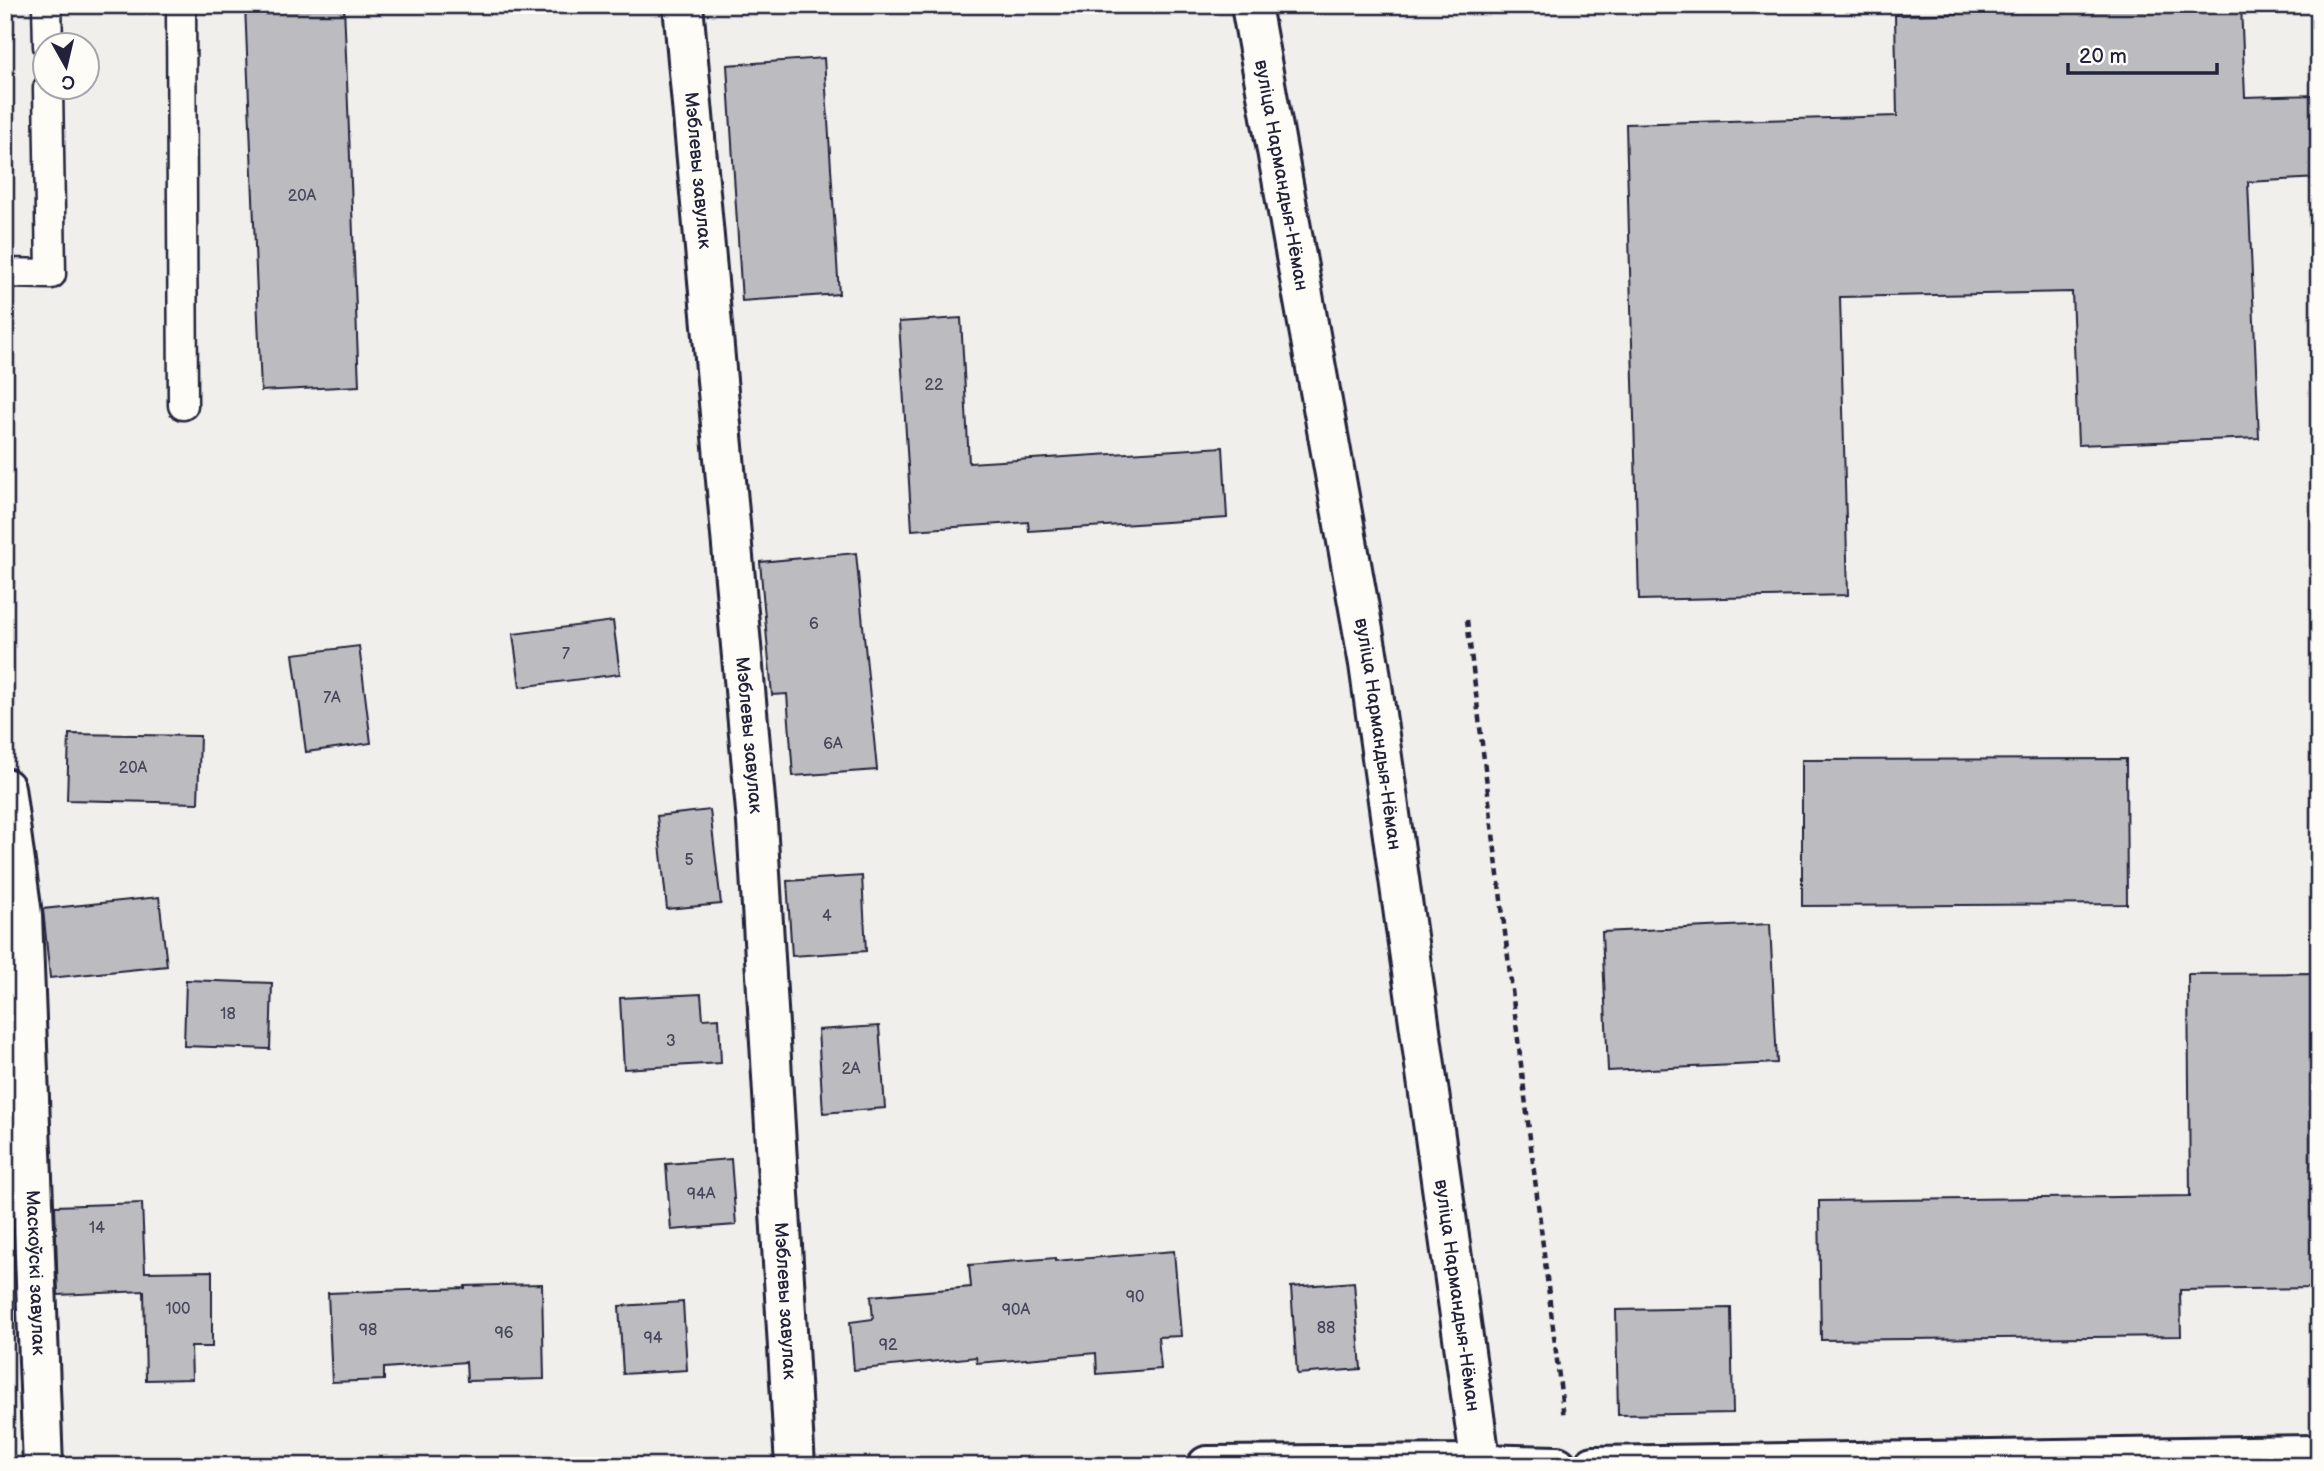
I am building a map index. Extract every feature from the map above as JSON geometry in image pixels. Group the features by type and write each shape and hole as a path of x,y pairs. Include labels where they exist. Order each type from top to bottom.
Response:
{"street":[{"name":"Мэблевы завулак","path":"683,5 757,822 795,1466"},
{"name":"вуліца Нармандыя-Нёман","path":"1251,5 1369,664 1480,1465"},
{"name":"Маскоўскі завулак","path":"5,788 43,1466"},
{"path":"1594,1466 2319,1455"},
{"path":"1207,1466 1557,1466"}],"lane":[{"path":"47,5 48,32"},
{"path":"181,5 183,405"},
{"path":"5,273 51,274 48,102"}],"path":[{"path":"1467,621 1564,1418"}],"building":[{"path":"245,5 344,5 359,386 261,391"},
{"path":"2060,5 2241,5 2245,97 2319,95 2319,178 2248,182 2259,438 2078,445 2072,292 1840,297 1848,595 1639,600 1626,124 1897,116 1895,15 2060,11"},
{"path":"824,58 839,294 742,301 727,65"},
{"path":"961,318 969,463 1223,447 1227,518 1029,531 1028,522 912,530 899,322"},
{"path":"856,553 877,770 793,776 787,694 772,695 760,562"},
{"path":"613,621 620,674 520,687 513,634"},
{"path":"359,646 371,743 306,752 293,654"},
{"path":"69,734 200,736 198,803 67,800"},
{"path":"2126,759 2127,904 1802,906 1802,760"},
{"path":"710,810 721,904 667,909 657,816"},
{"path":"862,876 866,951 792,956 787,881"},
{"path":"159,897 167,966 50,978 43,909"},
{"path":"1770,924 1777,1063 1608,1071 1602,932"},
{"path":"2319,973 2319,1288 2180,1290 2181,1336 1821,1340 1819,1201 2190,1196 2188,974"},
{"path":"186,980 272,983 270,1049 184,1046"},
{"path":"701,994 703,1019 719,1018 721,1063 624,1069 620,998"},
{"path":"879,1026 885,1108 823,1113 818,1030"},
{"path":"731,1159 736,1225 671,1230 666,1164"},
{"path":"142,1203 145,1272 212,1271 212,1347 191,1347 192,1379 146,1380 144,1291 58,1295 55,1206"},
{"path":"1174,1251 1181,1336 1158,1337 1161,1369 1097,1374 1096,1353 977,1363 976,1357 854,1370 850,1322 873,1319 871,1296 971,1287 969,1265"},
{"path":"1354,1282 1361,1369 1297,1374 1291,1287"},
{"path":"542,1284 544,1379 467,1381 466,1362 384,1368 384,1380 332,1382 328,1293"},
{"path":"683,1302 687,1370 623,1374 619,1306"},
{"path":"1731,1308 1733,1413 1618,1415 1616,1310"}]}
